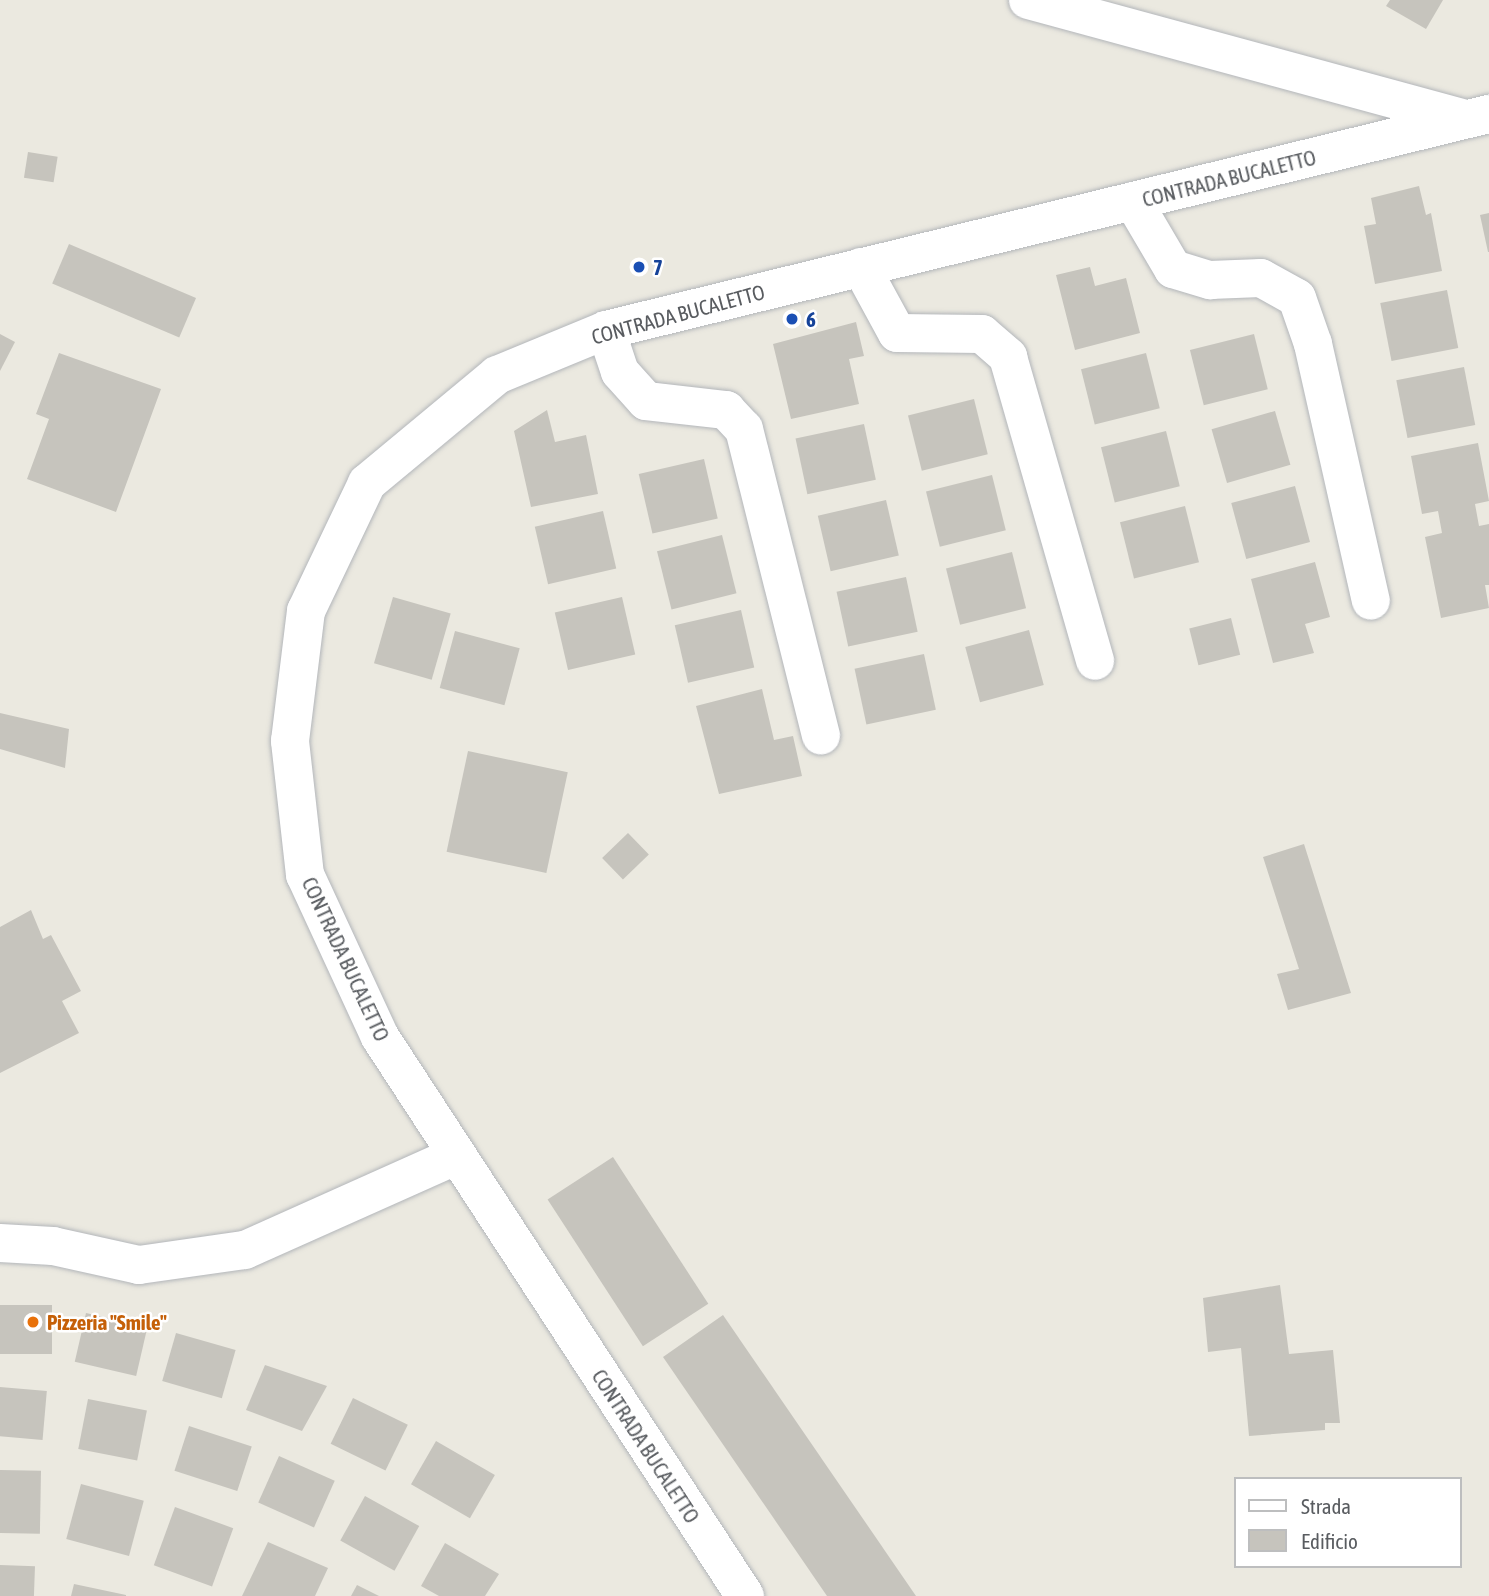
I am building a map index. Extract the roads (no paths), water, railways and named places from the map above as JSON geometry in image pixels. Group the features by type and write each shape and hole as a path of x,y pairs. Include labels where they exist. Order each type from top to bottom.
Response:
{"street":[{"path":"1028,0 1478,117"},
{"name":"CONTRADA BUCALETTO","path":"745,1596 455,1156 380,1037 305,875 290,741 306,611 368,483 498,375 606,330 1478,117"},
{"path":"1133,201 1173,269 1210,280 1261,278 1297,298 1313,344 1371,601"},
{"path":"861,267 897,332 982,334 1008,357 1095,662"},
{"path":"606,330 620,372 646,401 726,410 744,429 821,735"},
{"path":"0,1243 53,1245 139,1265 245,1250 455,1156"}],"place":[{"name":"7","path":"639,267"},
{"name":"6","path":"792,319"},
{"name":"Pizzeria \"Smile\"","path":"33,1322"}]}
